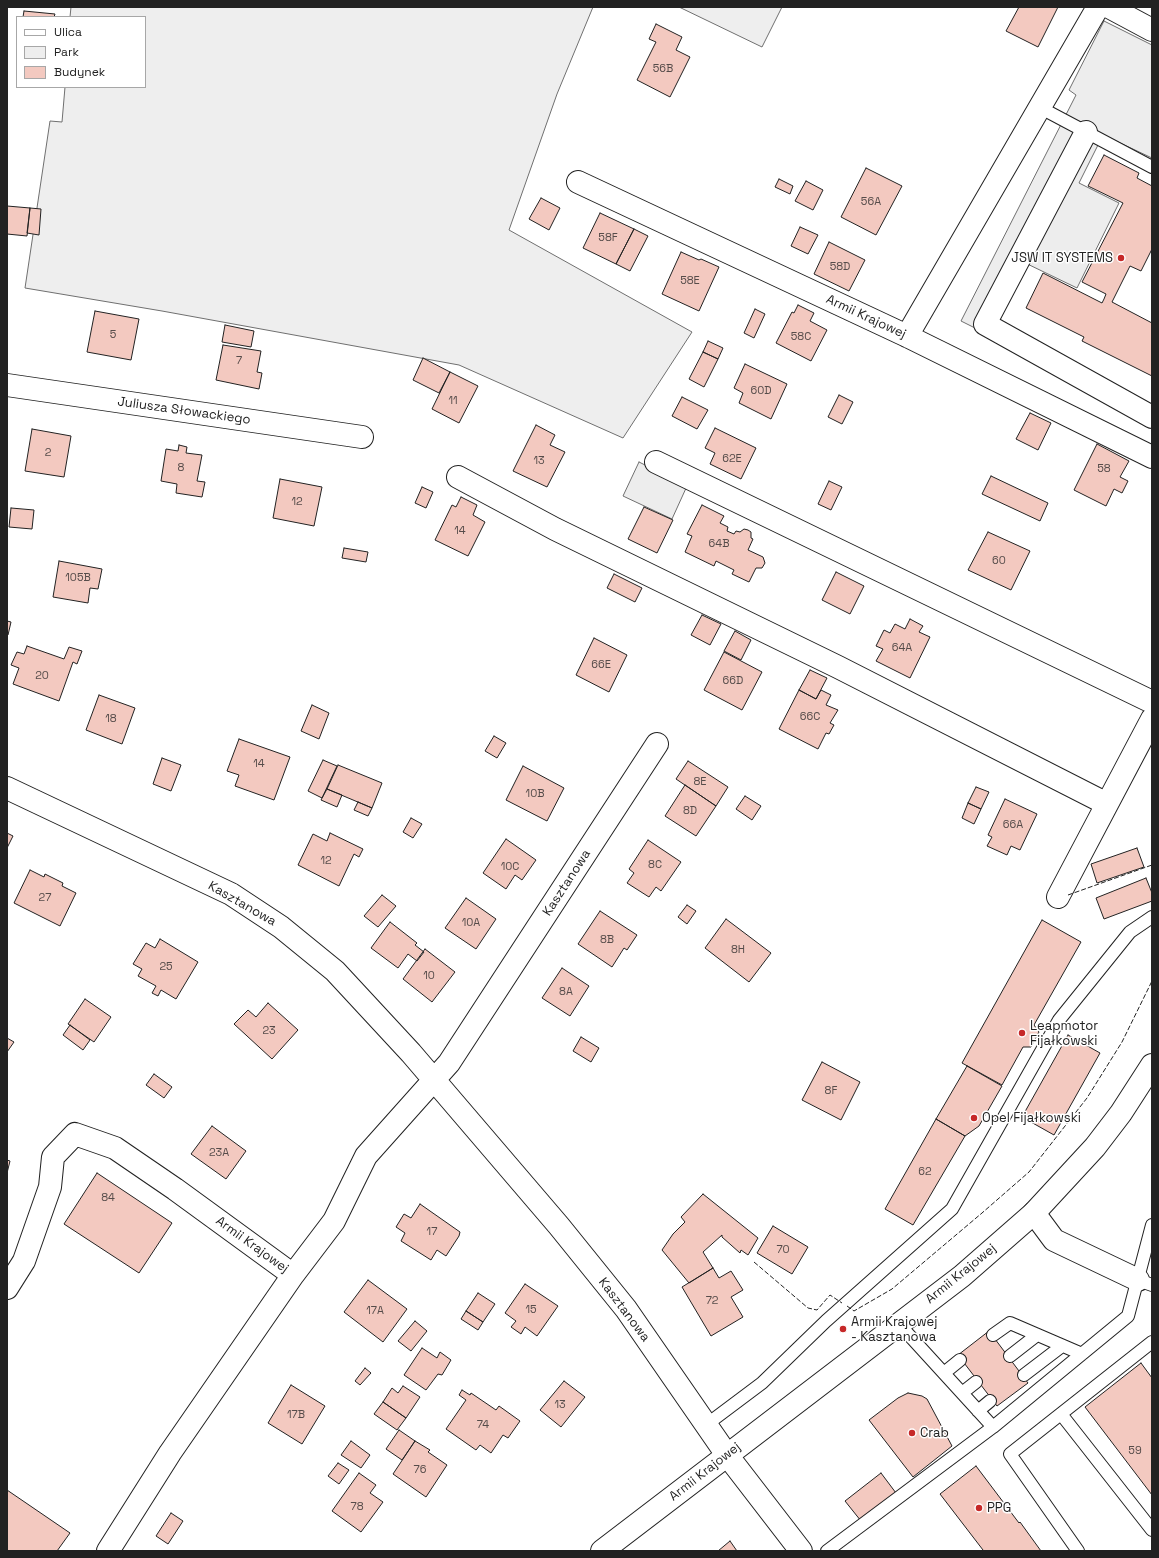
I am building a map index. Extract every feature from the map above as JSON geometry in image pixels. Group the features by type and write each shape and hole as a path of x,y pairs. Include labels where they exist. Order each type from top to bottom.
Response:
{"street":[{"path":"907,336 1098,7"},
{"path":"1109,7 1152,30"},
{"path":"1086,132 985,324 1152,417"},
{"name":"Armii Krajowej","path":"578,182 907,336 1152,457"},
{"name":"Juliusza Słowackiego","path":"7,385 362,437"},
{"path":"656,462 1152,702"},
{"path":"458,477 554,529 838,667 1107,804"},
{"path":"1058,897 1152,719"},
{"name":"Kasztanowa","path":"434,1080 449,1063 657,744"},
{"name":"Kasztanowa","path":"7,788 231,894 281,927 336,972 411,1053 559,1226 621,1303 727,1455 801,1551"},
{"name":"Armii Krajowej","path":"602,1551 898,1323 962,1276 1034,1213 1095,1147 1121,1114 1152,1065"},
{"path":"293,1275 334,1221 366,1156 434,1080"},
{"name":"Armii Krajowej","path":"7,1288 24,1261 50,1187 53,1157 75,1134 115,1148 175,1189 293,1275 170,1453 108,1551"},
{"path":"1034,1213 1054,1240 1145,1282"}],"lane":[{"path":"1040,107 1152,167"},
{"path":"706,1425 762,1383 826,1321 952,1209 1059,1020 1130,932 1152,917"},
{"path":"827,1551 993,1427 1128,1316 1145,1282 1152,1224"},
{"path":"898,1323 993,1427"},
{"path":"993,1335 1010,1323 1037,1336 1082,1354"},
{"path":"1010,1356 1037,1336"},
{"path":"1078,1551 1010,1454 1152,1342"},
{"path":"1024,1375 1062,1346"},
{"path":"944,1373 960,1360"},
{"path":"962,1393 976,1382"},
{"path":"978,1411 990,1401"},
{"path":"1061,1414 1152,1530"}],"green space":[{"path":"71,7 593,7 557,94 509,230 692,332 623,438 459,365 162,311 25,288 50,121 62,122 65,88 146,88 146,16 70,16"},
{"path":"679,7 782,7 762,47"}],"shaded area":[{"path":"1104,21 1152,45 1152,158 1103,135 1079,183 1119,203 1077,288 1015,258 979,330 961,321 1076,95 1069,90"},
{"path":"639,462 687,486 672,519 623,496"}],"building":[{"path":"1019,7 1058,7 1038,47 1006,31"},
{"path":"24,11 55,14 54,16 23,16"},
{"path":"656,24 682,37 676,50 690,57 670,97 637,80 656,42 649,39"},
{"name":"JSW IT SYSTEMS","path":"1104,155 1139,173 1137,178 1152,186 1152,249 1141,271 1130,266 1112,302 1152,323 1152,376 1082,341 1084,337 1026,308 1043,273 1102,303 1106,294 1082,282 1123,203 1088,186"},
{"path":"866,168 902,186 876,235 841,217"},
{"path":"779,179 793,186 790,194 775,187"},
{"path":"806,181 823,190 813,210 795,201"},
{"path":"541,198 560,208 549,230 529,219"},
{"path":"7,206 30,208 27,236 7,234"},
{"path":"30,208 41,209 39,235 27,233"},
{"path":"600,213 634,229 616,264 583,248"},
{"path":"800,227 818,235 808,254 791,246"},
{"path":"634,229 648,236 630,271 616,264"},
{"path":"829,242 865,260 849,291 814,274"},
{"path":"681,252 719,267 699,311 662,294"},
{"path":"798,305 814,313 810,321 827,330 811,361 776,343 792,312 794,313"},
{"path":"755,309 765,314 754,338 744,333"},
{"path":"95,311 139,319 131,360 87,352"},
{"path":"225,325 254,331 251,347 222,342"},
{"path":"708,341 723,348 718,359 703,352"},
{"path":"223,345 261,351 257,372 262,373 259,389 216,380"},
{"path":"703,352 718,359 704,387 689,379"},
{"path":"423,358 450,372 439,393 413,380"},
{"path":"745,364 787,384 771,419 739,403 743,393 734,388"},
{"path":"450,372 478,386 459,423 432,409"},
{"path":"839,395 853,402 842,424 828,417"},
{"path":"682,397 708,410 697,429 672,416"},
{"path":"1030,413 1051,423 1038,450 1016,439"},
{"path":"536,425 555,435 550,445 565,452 547,487 513,471"},
{"path":"715,428 756,448 741,479 710,464 715,453 705,448"},
{"path":"32,429 71,436 64,477 25,471"},
{"path":"1097,444 1129,461 1120,477 1128,481 1122,493 1114,489 1106,506 1074,490"},
{"path":"179,445 187,447 186,453 202,455 197,481 205,482 202,497 176,493 177,484 161,481 166,449 178,451"},
{"path":"991,476 1048,503 1040,521 982,494"},
{"path":"280,479 322,487 314,526 273,518"},
{"path":"829,481 842,487 831,510 818,504"},
{"path":"422,487 433,492 426,508 415,503"},
{"path":"461,497 477,505 473,515 485,522 468,556 435,540 452,505 456,507"},
{"path":"702,505 724,516 720,523 728,527 727,531 734,534 736,531 740,532 744,529 751,532 751,538 753,539 748,550 763,557 765,563 762,568 756,568 749,582 732,574 734,570 716,561 714,566 685,552 692,536 687,534"},
{"path":"644,507 673,520 657,553 628,539"},
{"path":"11,508 34,510 32,529 9,527"},
{"path":"988,532 1030,551 1011,590 968,570"},
{"path":"344,548 368,552 366,562 342,558"},
{"path":"59,561 102,569 98,589 90,588 88,603 53,597"},
{"path":"836,572 864,586 850,614 822,600"},
{"path":"614,574 642,588 635,602 607,588"},
{"path":"702,615 721,624 710,645 691,635"},
{"path":"910,619 923,626 919,632 930,637 910,678 876,661 883,649 876,646 884,630 890,633 895,624 905,629"},
{"path":"7,621 11,622 8,635 7,634"},
{"path":"735,631 751,640 741,660 724,651"},
{"path":"594,638 627,655 609,692 576,675"},
{"path":"27,646 64,659 69,647 82,651 77,664 73,662 59,701 13,684 19,668 11,665 17,652 24,654"},
{"path":"724,652 762,672 742,710 704,690"},
{"path":"810,670 827,678 816,699 799,690"},
{"path":"799,690 816,699 821,690 831,695 826,705 838,710 830,723 834,725 829,734 826,733 818,749 779,729"},
{"path":"99,695 135,708 122,744 86,730"},
{"path":"312,705 329,713 319,739 301,731"},
{"path":"494,736 506,743 497,758 485,751"},
{"path":"239,739 290,757 274,800 235,786 239,775 227,771"},
{"path":"162,758 181,765 171,791 153,784"},
{"path":"323,760 337,766 322,798 308,791"},
{"path":"688,761 728,787 716,806 676,779"},
{"path":"338,765 382,783 372,808 327,789"},
{"path":"523,766 564,788 547,821 506,800"},
{"path":"685,785 716,806 696,836 665,816"},
{"path":"976,787 989,792 981,809 968,803"},
{"path":"327,789 342,795 337,807 321,800"},
{"path":"745,796 761,806 752,820 736,809"},
{"path":"1005,799 1037,814 1020,850 1011,846 1007,855 987,846 992,837 988,835"},
{"path":"358,802 372,808 368,816 354,810"},
{"path":"968,803 981,809 974,824 962,818"},
{"path":"411,818 422,824 413,838 403,832"},
{"path":"7,833 13,836 7,848"},
{"path":"330,833 363,849 359,857 354,854 339,886 298,865 313,834 327,841"},
{"path":"506,839 536,860 522,880 515,875 506,889 483,873"},
{"path":"648,840 681,862 661,891 656,887 649,897 627,883 634,873 629,869"},
{"path":"1137,848 1144,867 1097,883 1091,864"},
{"path":"30,870 44,877 45,874 63,883 62,886 76,893 60,926 14,903"},
{"path":"1146,878 1152,893 1152,901 1104,919 1096,898"},
{"path":"382,895 396,906 378,927 364,916"},
{"path":"466,898 496,919 476,949 445,928"},
{"path":"687,905 696,911 687,924 678,917"},
{"path":"600,911 637,935 627,950 624,948 612,967 578,944"},
{"path":"726,919 771,953 749,982 705,948"},
{"path":"1042,920 1081,942 1034,1025 1039,1032 1031,1047 1023,1047 1002,1085 962,1063"},
{"path":"390,922 417,943 415,945 424,952 417,961 408,954 398,968 371,948"},
{"path":"160,939 198,962 176,999 161,990 158,996 152,993 156,986 138,976 142,969 133,964 146,943 155,948"},
{"path":"425,949 455,972 432,1002 403,979"},
{"path":"562,968 589,986 570,1016 542,998"},
{"path":"85,999 111,1017 94,1042 68,1024"},
{"path":"268,1003 298,1030 272,1059 234,1024 248,1010 256,1017"},
{"path":"70,1025 90,1040 83,1050 63,1035"},
{"path":"1068,1035 1100,1053 1054,1135 1022,1117"},
{"path":"581,1037 599,1048 591,1062 573,1051"},
{"path":"7,1038 14,1042 7,1052"},
{"path":"822,1062 860,1082 841,1120 802,1100"},
{"path":"967,1066 1002,1086 979,1126 965,1136 936,1119"},
{"path":"154,1074 172,1087 164,1098 146,1085"},
{"path":"936,1119 965,1136 913,1225 885,1209"},
{"path":"212,1126 246,1151 226,1179 191,1154"},
{"path":"7,1160 10,1161 7,1173"},
{"path":"97,1173 172,1223 139,1273 64,1224"},
{"path":"703,1194 758,1238 748,1255 741,1250 740,1253 722,1237 722,1235 703,1252 713,1268 689,1283 662,1250 673,1234 685,1222 681,1217"},
{"path":"420,1204 460,1232 446,1256 437,1250 431,1260 401,1241 405,1233 396,1227 404,1214 411,1218"},
{"path":"773,1226 808,1247 792,1274 757,1253"},
{"path":"713,1268 719,1278 731,1271 743,1290 731,1297 743,1317 711,1336 682,1287"},
{"path":"368,1280 407,1309 383,1342 344,1312"},
{"path":"525,1284 558,1306 537,1336 525,1327 521,1334 511,1327 516,1321 505,1313"},
{"path":"478,1293 495,1304 483,1322 466,1311"},
{"path":"466,1311 483,1322 478,1330 461,1319"},
{"path":"415,1321 427,1331 411,1351 398,1341"},
{"path":"989,1331 1028,1383 997,1406 958,1355"},
{"path":"422,1348 437,1358 440,1352 451,1360 442,1375 438,1374 426,1390 404,1375"},
{"path":"1141,1363 1152,1378 1152,1495 1085,1407"},
{"path":"365,1368 371,1373 360,1385 355,1381"},
{"path":"564,1381 585,1397 561,1427 540,1410"},
{"path":"291,1385 325,1406 302,1444 268,1423"},
{"path":"403,1386 420,1397 406,1418 383,1402 392,1388 398,1393"},
{"path":"462,1390 470,1395 471,1393 496,1410 499,1406 520,1421 508,1438 503,1435 491,1453 480,1445 476,1450 446,1429 466,1400 459,1395"},
{"name":"Crab","path":"908,1393 922,1396 927,1399 952,1446 913,1477 869,1420 898,1398"},
{"path":"383,1402 406,1418 397,1430 374,1414"},
{"path":"399,1430 415,1441 402,1460 386,1449"},
{"path":"351,1441 370,1455 361,1468 341,1455"},
{"path":"415,1441 430,1450 428,1452 447,1465 426,1497 393,1474"},
{"path":"338,1463 349,1470 339,1484 328,1476"},
{"name":"PPG","path":"976,1466 1041,1551 982,1551 983,1550 940,1494"},
{"path":"359,1473 376,1485 370,1493 383,1502 361,1532 332,1511"},
{"path":"881,1473 896,1493 861,1521 845,1501"},
{"path":"7,1490 70,1533 57,1551 7,1551"},
{"path":"171,1513 183,1521 168,1544 156,1536"},
{"path":"730,1541 737,1551 718,1551"}],"fence":[{"path":"1068,895 1152,865"},
{"path":"847,1306 854,1311 892,1289 1029,1172 1087,1098 1122,1042 1152,981"},
{"path":"754,1262 808,1308 817,1310 830,1295 842,1303"}],"place":[{"name":"JSW IT SYSTEMS","path":"1121,258"},
{"name":"Leapmotor Fijałkowski","path":"1022,1033"},
{"name":"Opel Fijałkowski","path":"974,1118"},
{"name":"Armii Krajowej - Kasztanowa","path":"843,1329"},
{"name":"Crab","path":"912,1433"},
{"name":"PPG","path":"979,1508"}]}
